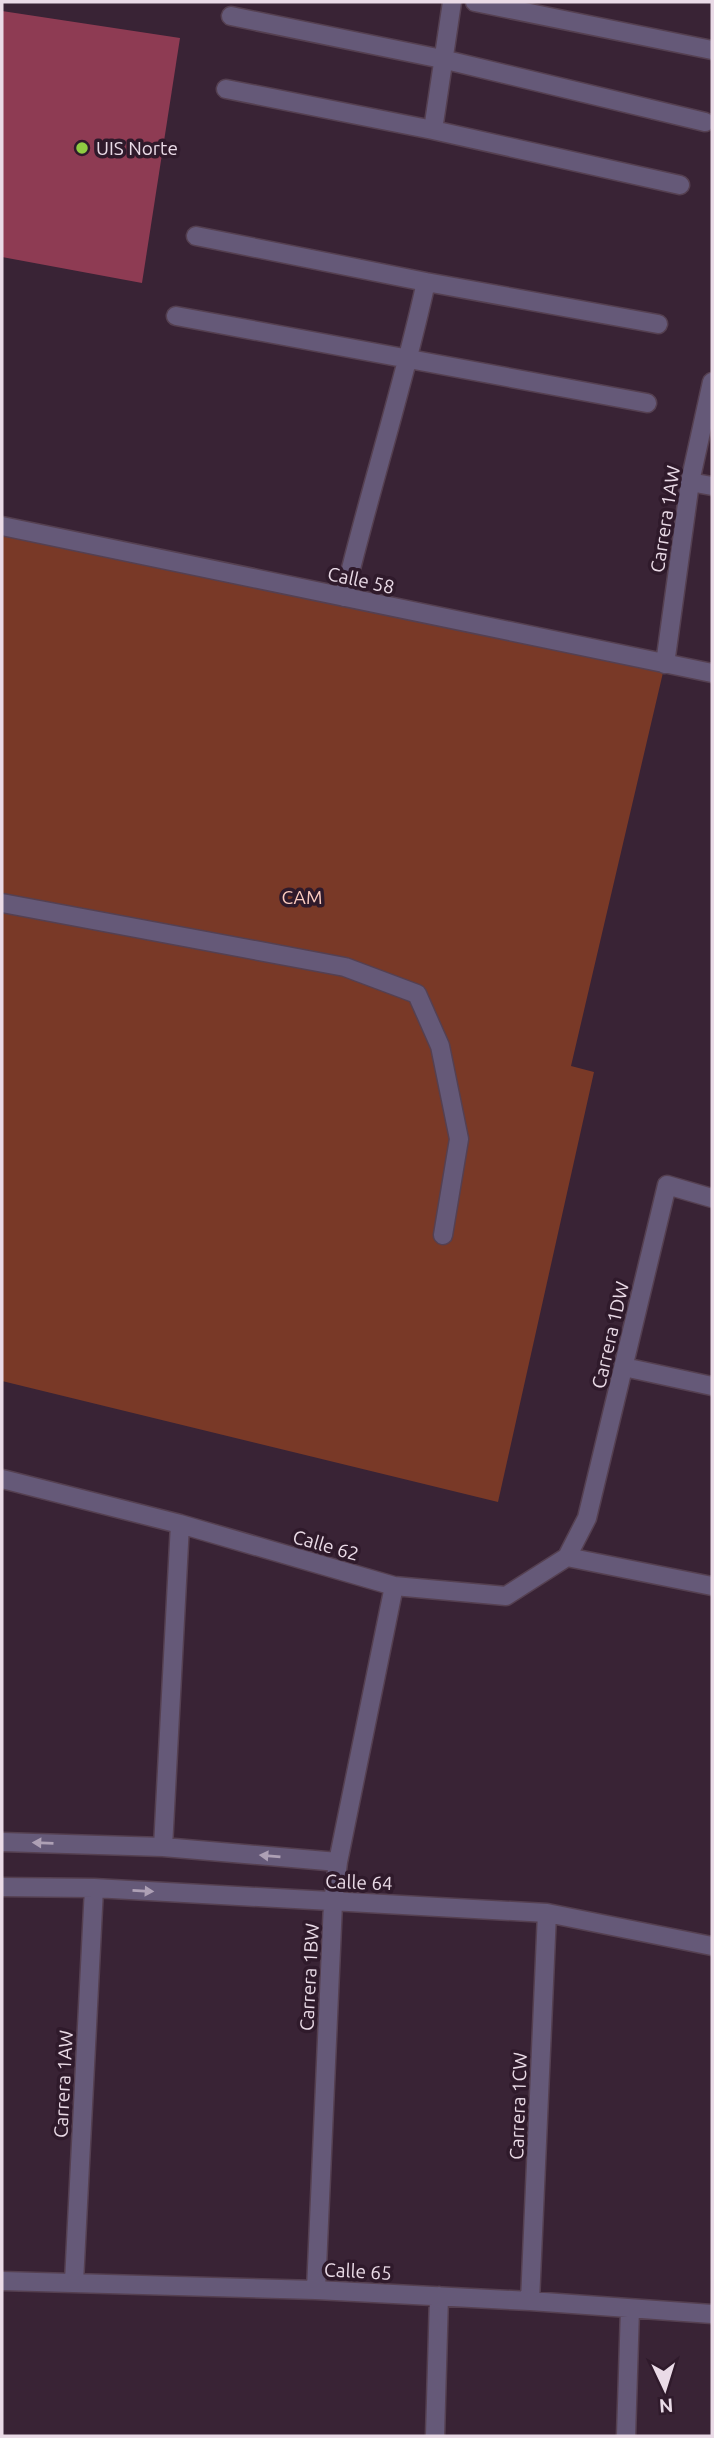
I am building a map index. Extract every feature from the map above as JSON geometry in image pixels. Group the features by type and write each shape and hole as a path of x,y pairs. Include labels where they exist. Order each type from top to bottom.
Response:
{"street":[{"path":"433,130 452,2"},
{"path":"475,2 712,50"},
{"path":"232,16 442,59 705,122"},
{"path":"226,89 433,130 680,185"},
{"path":"196,236 426,282 658,324"},
{"path":"344,597 358,538 409,360 426,282"},
{"path":"176,316 647,403"},
{"name":"Carrera 1AW","path":"665,664 690,482 712,382"},
{"path":"690,482 712,486"},
{"name":"Calle 58","path":"2,526 712,673"},
{"path":"2,904 345,967 416,994 440,1046 459,1139 443,1235"},
{"name":"Carrera 1DW","path":"568,1557 587,1518 594,1494 667,1185 712,1198"},
{"path":"624,1367 712,1387"},
{"name":"Calle 62","path":"2,1479 180,1524 394,1587 506,1596 568,1557"},
{"path":"163,1847 180,1524"},
{"path":"568,1557 712,1586"},
{"name":"Carrera 1BW","path":"316,2290 333,1903 338,1862 394,1587"},
{"name":"Calle 64","path":"2,1842 163,1847 338,1862"},
{"name":"Calle 64","path":"2,1887 94,1888 547,1913 712,1946"},
{"name":"Carrera 1AW","path":"74,2282 94,1888"},
{"name":"Carrera 1CW","path":"530,2301 547,1913"},
{"name":"Calle 65","path":"2,2281 316,2290 712,2314"},
{"path":"435,2436 439,2296"},
{"path":"625,2436 630,2309"}],"green space":[{"name":"CAM","path":"2,527 665,664 571,1066 594,1072 498,1502 2,1381"}],"building":[{"name":"UIS Norte","path":"2,11 180,38 142,283 2,257"}],"place":[{"name":"UIS Norte","path":"82,148"}]}
